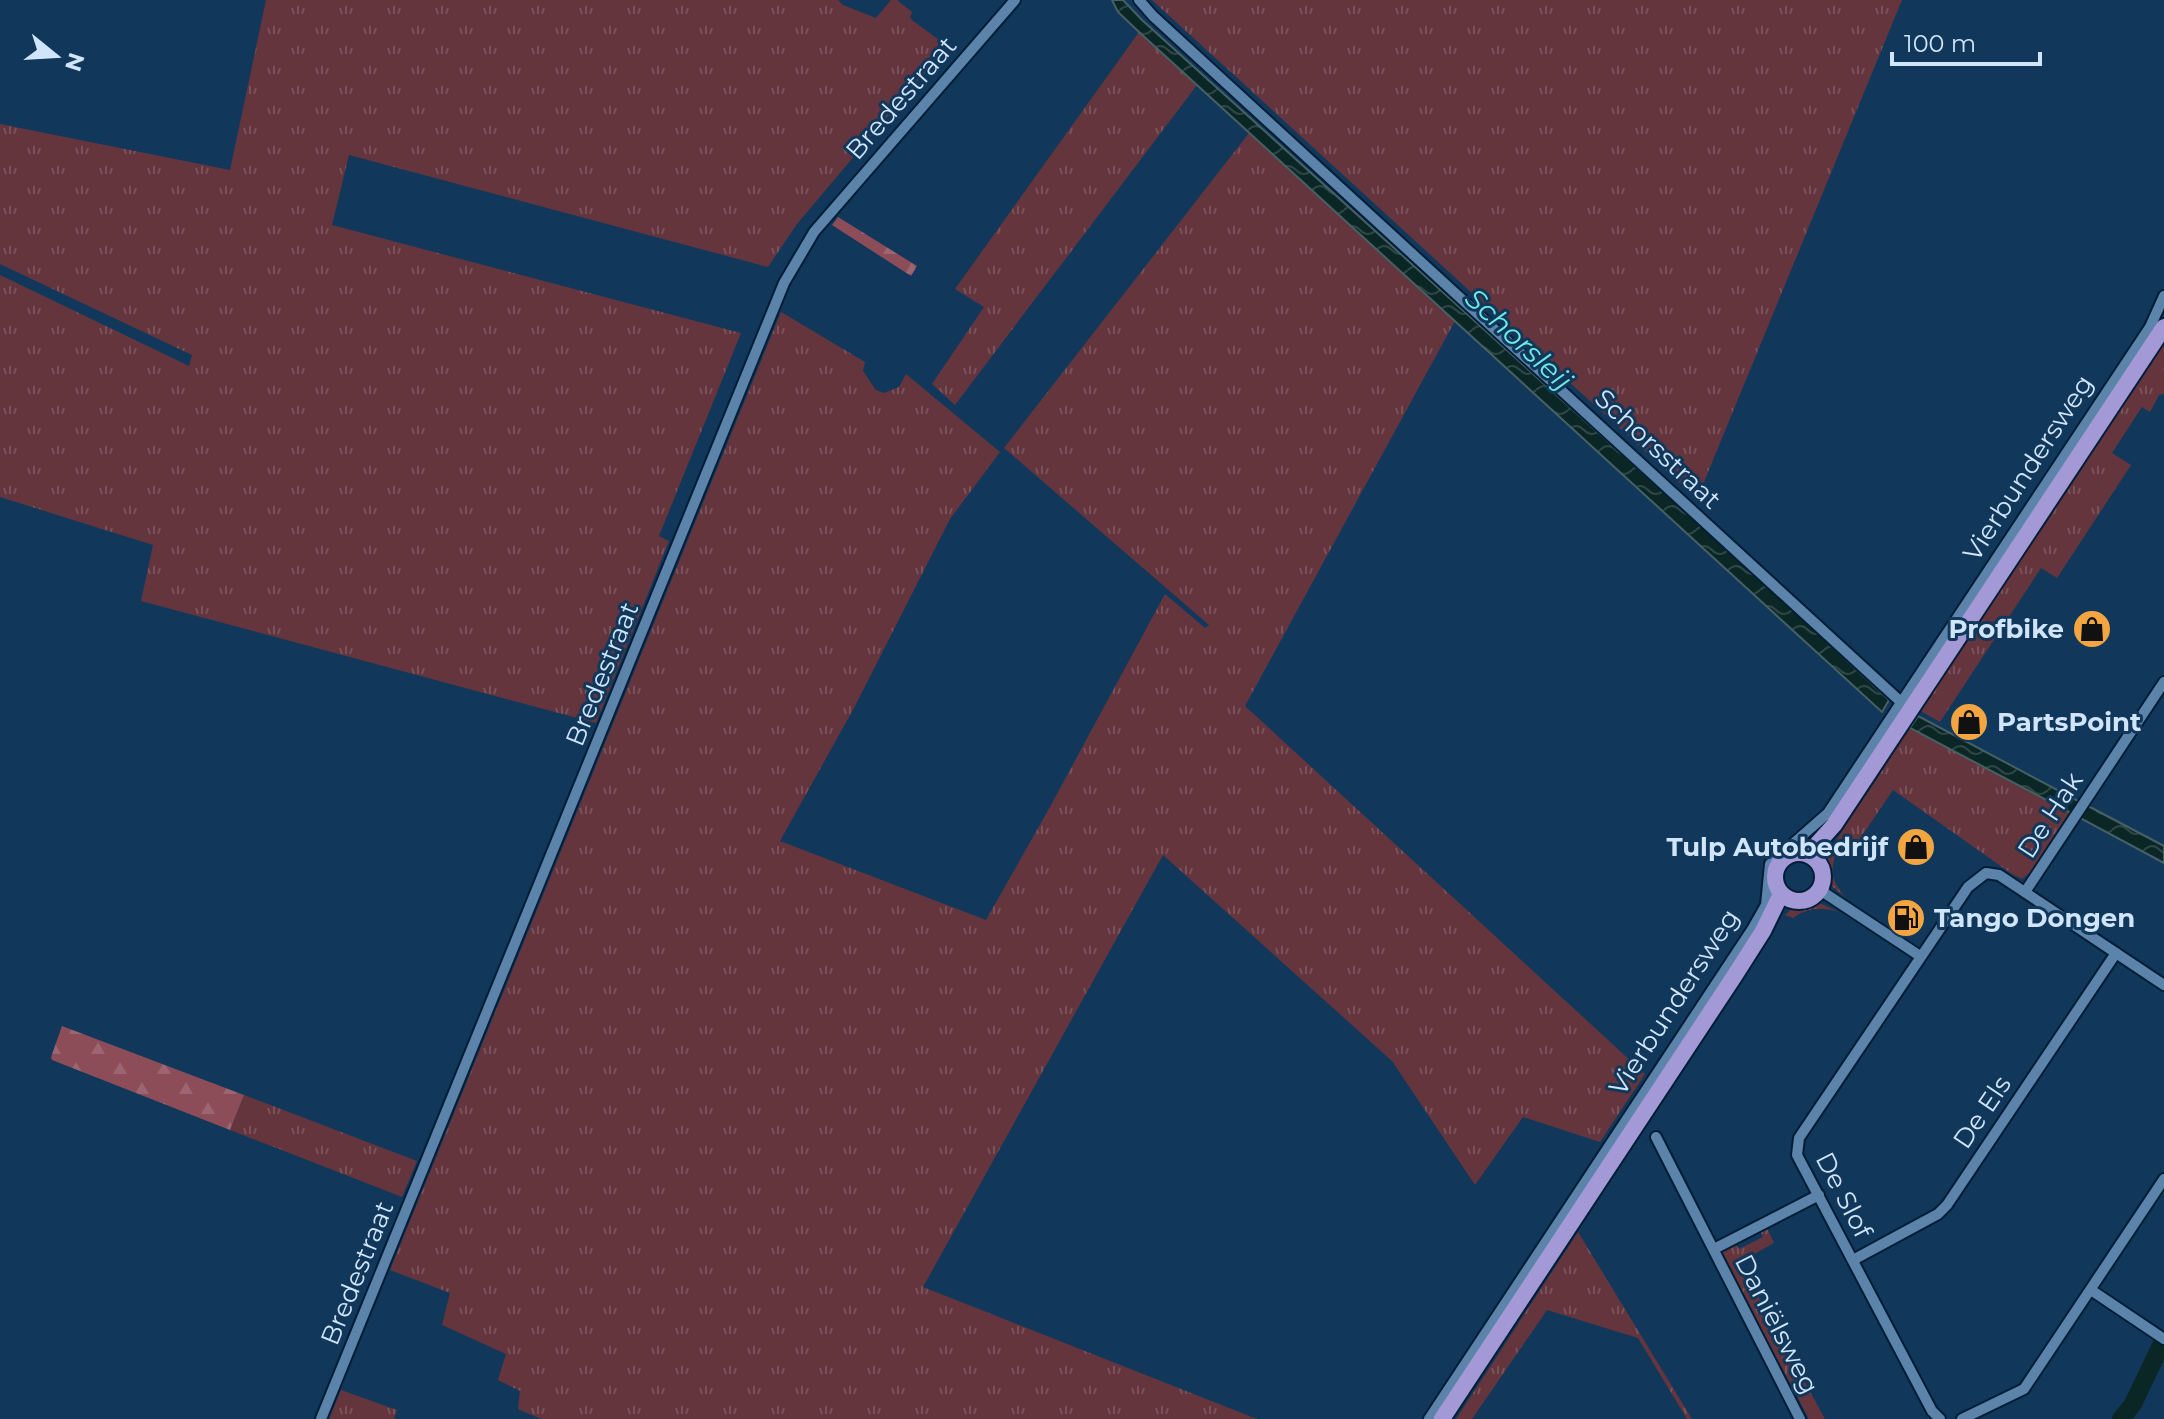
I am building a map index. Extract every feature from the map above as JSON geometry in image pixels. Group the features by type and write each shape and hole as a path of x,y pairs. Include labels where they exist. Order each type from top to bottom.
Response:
{"main road":[{"name":"Vierbundersweg","path":"1814,859 2056,479 2164,327"},
{"path":"1792,854 1814,859 1824,877 1820,890 1808,900 1787,897 1775,879 1779,863 1792,854"},
{"name":"Vierbundersweg","path":"1442,1419 1516,1298 1731,972 1787,897"}],"street":[{"name":"Bredestraat","path":"321,1419 784,283 814,232 1015,0"},
{"name":"Schorsstraat","path":"1139,0 1902,703"},
{"name":"Vierbundersweg","path":"1731,972 1766,905 1770,864 1828,813 2056,479 2150,327 2164,296"},
{"name":"De Hak","path":"2025,892 2164,682"},
{"name":"De Slof","path":"1940,1419 1932,1411 1797,1155 1799,1138 1968,887 1986,873 1999,875 2164,985"},
{"path":"1820,890 1920,956"},
{"name":"De Els","path":"1853,1260 1938,1214 1947,1205 2116,953"},
{"name":"Daniëlsweg","path":"1656,1137 1800,1419"},
{"path":"1962,1419 1980,1416 2024,1389 2164,1179"},
{"name":"Daniëlsweg","path":"1714,1249 1819,1195"},
{"path":"2091,1290 2164,1339"},
{"name":"Vierbundersweg","path":"1429,1419 1516,1298"}],"green space":[{"path":"266,0 838,0 876,18 891,0 897,0 912,12 912,20 947,46 797,224 768,267 349,155 332,225 741,333 659,536 669,541 596,723 141,601 153,545 0,497 0,275 189,366 192,355 0,264 0,124 230,170"},
{"path":"1152,0 1902,0 1697,499"},
{"path":"1139,32 1197,85 955,405 932,384 984,307 955,289"},
{"path":"1249,133 1455,321 1245,706 1645,1074 1600,1142 1523,1117 1475,1185 1392,1061 1163,855 923,1287 1257,1419 541,1419 518,1409 520,1391 498,1380 506,1354 442,1325 450,1293 390,1270 781,312 865,362 863,371 876,390 884,393 899,387 906,374 1000,452 950,519 854,708 780,841 986,920 1165,594 1205,628 1209,625 1004,448"},
{"path":"838,217 917,266 911,276 832,225"},
{"path":"2164,344 2164,394 2159,395 2150,412 2142,407 2112,453 2131,465 2057,578 2041,568 1940,722 1919,710"},
{"path":"1910,728 2071,813 2033,870 2022,879 1893,790 1849,855 1833,845"},
{"path":"1830,848 1836,854 1834,878 1846,898 1825,880 1824,862"},
{"path":"1811,899 1839,912 1815,909 1793,918 1785,915 1800,902"},
{"path":"62,1026 244,1095 230,1130 52,1060"},
{"path":"244,1095 417,1161 402,1197 230,1130"},
{"path":"1764,1228 1774,1243 1740,1262 1825,1419 1809,1419 1722,1253 1735,1243 1739,1249 1763,1237 1760,1230"},
{"path":"1578,1232 1692,1419 1687,1419 1638,1338 1547,1310 1472,1419 1456,1419"},
{"path":"341,1390 397,1410 394,1419 329,1419"}],"water":[{"path":"1112,0 1123,0 1760,579 1889,700 1882,712 1139,32 1118,12"},
{"path":"1918,716 2080,802 2071,813 1910,728"},
{"path":"2088,806 2164,846 2164,863 2080,818"}],"waterway":[{"path":"2121,1419 2133,1404 2162,1343"}],"place":[{"name":"Profbike","path":"2092,629"},
{"name":"PartsPoint","path":"1969,722"},
{"name":"Tulp Autobedrijf","path":"1916,847"},
{"name":"Tango Dongen","path":"1906,918"}],"water label":[{"name":"Schorsleij","path":"1519,339"}]}
